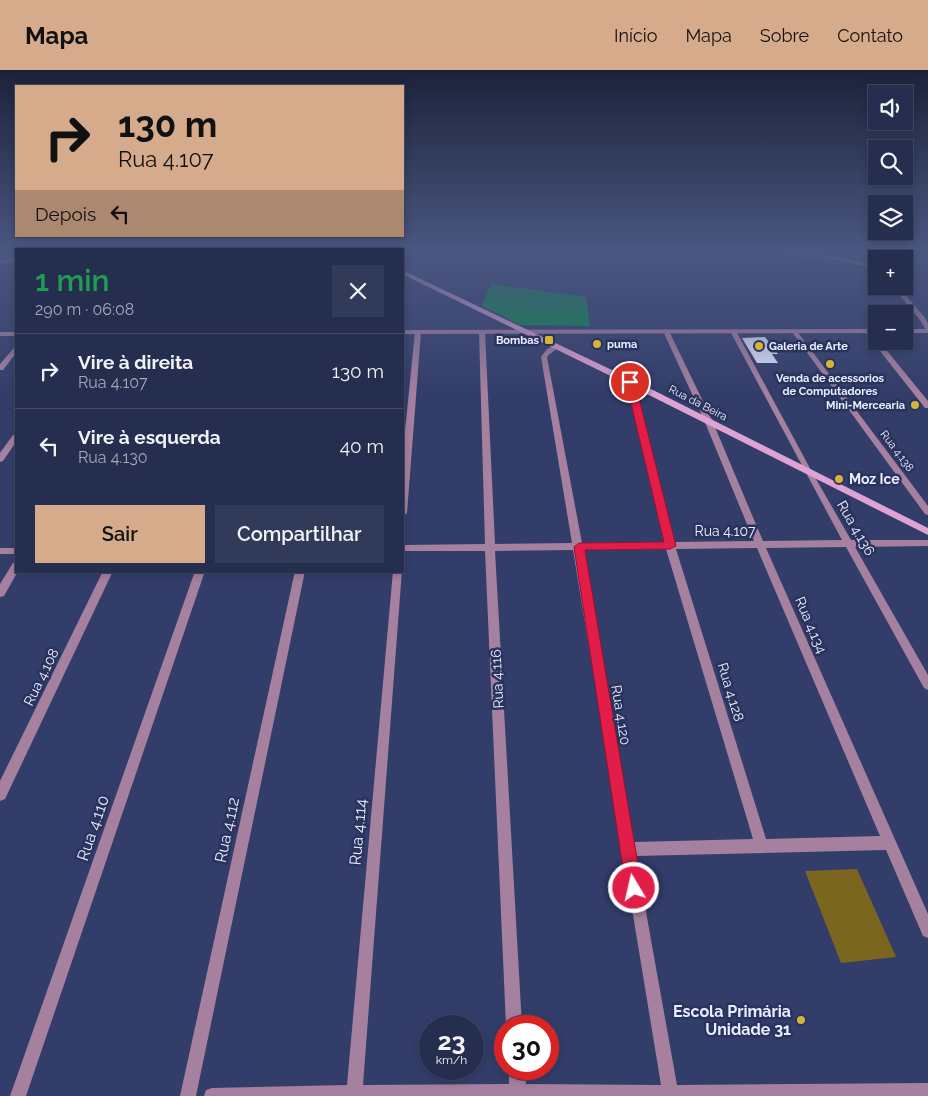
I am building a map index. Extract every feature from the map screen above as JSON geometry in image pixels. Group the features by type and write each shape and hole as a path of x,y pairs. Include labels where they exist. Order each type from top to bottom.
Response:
{"main road":[{"name":"Rua da Beira","path":"460,300 708,420 928,532"}],"street":[{"path":"906,300 922,319 928,330 913,331"},
{"name":"Rua 4.134","path":"666,331 708,420 760,545 928,931"},
{"name":"Rua 4.136","path":"733,331 808,472 928,685"},
{"name":"Rua 4.138","path":"794,331 928,512"},
{"path":"404,332 867,331 928,406"},
{"path":"404,490 418,332"},
{"name":"Rua 4.116","path":"482,332 490,548 513,1015"},
{"path":"0,334 15,334"},
{"name":"Rua 4.120","path":"557,346 549,350 544,357 579,547 628,849 671,1095"},
{"path":"0,368 15,350"},
{"name":"Rua 4.128","path":"630,382 670,546 762,846"},
{"path":"0,459 15,438"},
{"name":"Rua 4.107","path":"404,548 928,543"},
{"path":"0,551 15,551"},
{"path":"0,593 15,568"},
{"name":"Rua 4.108","path":"0,795 107,573"},
{"name":"Rua 4.110","path":"18,1096 199,573"},
{"name":"Rua 4.112","path":"188,1096 300,573"},
{"name":"Rua 4.114","path":"354,1094 398,573"},
{"path":"628,849 889,843"},
{"path":"517,1080 518,1094"},
{"path":"212,1096 354,1094 835,1094 928,1091"}],"shaded area":[{"path":"485,300 586,300 590,326 520,325 482,306"},
{"path":"857,869 896,957 841,963 805,871"}],"building":[{"name":"Galeria de Arte","path":"765,337 778,354 772,354 778,363 757,363 742,338"}],"place":[{"name":"Bombas","path":"549,340"},
{"name":"puma","path":"597,344"},
{"name":"Galeria de Arte","path":"759,346"},
{"name":"Venda de acessorios de Computadores","path":"830,364"},
{"name":"Mini-Mercearia","path":"915,405"},
{"name":"Moz Ice","path":"839,479"},
{"name":"Escola Primária Unidade 31","path":"801,1020"}],"route":[{"path":"630,382 670,546 579,547 634,888"}]}
